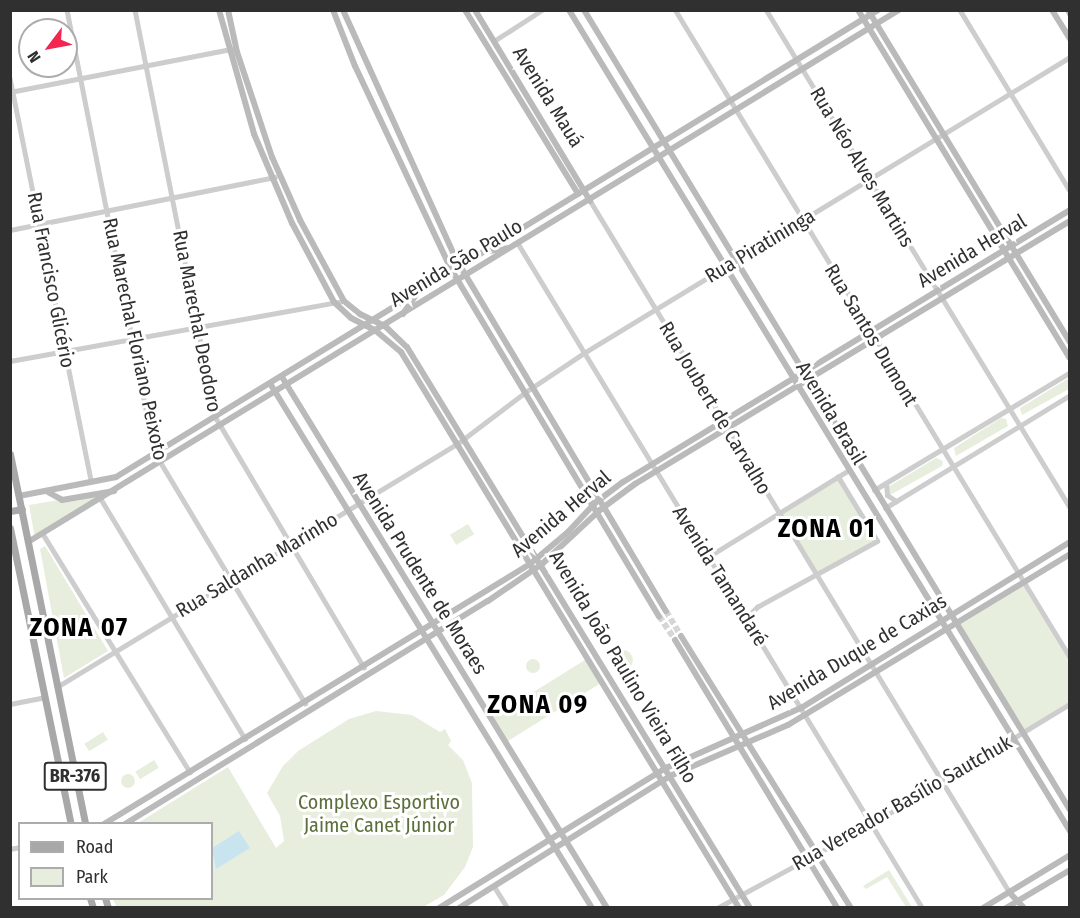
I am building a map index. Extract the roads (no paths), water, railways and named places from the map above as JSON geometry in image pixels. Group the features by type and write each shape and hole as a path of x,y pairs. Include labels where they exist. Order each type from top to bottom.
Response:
{"main road":[{"path":"219,10 246,111 271,178 334,302"},
{"path":"228,10 236,48 254,109 280,176 308,235 344,301"},
{"path":"333,10 355,66 456,280 659,616"},
{"path":"343,10 363,62 459,264 666,611"},
{"name":"Avenida Mauá","path":"465,10 581,192 590,201"},
{"name":"Avenida Mauá","path":"476,10 581,192"},
{"name":"Avenida Brasil","path":"569,10 847,471 1070,831"},
{"name":"Avenida Brasil","path":"584,10 802,373 1070,810"},
{"path":"858,10 1070,358"},
{"name":"Avenida São Paulo","path":"19,496 116,477 271,385 366,326 459,264 730,102 878,10"},
{"name":"Avenida São Paulo","path":"28,542 288,387 456,280 546,228 669,150 763,96 899,10"},
{"path":"870,13 1070,342"},
{"path":"1054,14 1070,39"},
{"path":"826,41 848,43"},
{"path":"763,96 765,80"},
{"path":"246,111 254,109"},
{"path":"695,122 711,125"},
{"path":"623,179 627,164"},
{"name":"Avenida Herval","path":"107,822 477,598 532,567 542,564 603,508 700,436 1070,210"},
{"path":"546,228 549,211"},
{"name":"Avenida Herval","path":"128,822 488,601 532,567 537,557 572,529 598,500 623,482 692,449 727,429 1070,220"},
{"path":"1045,235 1052,222"},
{"path":"300,239 308,235"},
{"path":"479,252 515,246"},
{"path":"964,275 976,277"},
{"path":"402,315 421,288"},
{"name":"Avenida João Paulino Vieira Filho","path":"344,301 385,326 407,347 542,564 750,908"},
{"name":"Avenida João Paulino Vieira Filho","path":"334,302 351,318 376,331 401,352 739,908"},
{"path":"904,321 912,307"},
{"path":"826,359 842,359"},
{"name":"Avenida Prudente de Moraes","path":"282,377 607,908"},
{"name":"Avenida Prudente de Moraes","path":"271,385 429,638 592,908"},
{"path":"750,406 765,405"},
{"path":"692,449 700,436"},
{"name":"BR-376","path":"10,454 85,822"},
{"path":"623,482 635,484"},
{"path":"45,490 62,500 117,490"},
{"path":"10,498 19,496"},
{"path":"10,511 22,509"},
{"name":"BR-376","path":"10,528 71,822"},
{"path":"571,539 572,529"},
{"path":"15,550 28,542"},
{"name":"Avenida Duque de Caxias","path":"439,908 666,768 689,756 744,736 801,708 1070,542"},
{"path":"1053,564 1060,548"},
{"name":"Avenida Duque de Caxias","path":"459,908 670,776 711,757 748,744 806,716 944,629 1070,554"},
{"path":"24,593 38,591"},
{"path":"477,598 488,601"},
{"path":"976,599 995,599"},
{"path":"681,636 851,908"},
{"path":"675,640 837,908"},
{"path":"894,661 905,643"},
{"path":"387,663 392,649"},
{"path":"338,682 355,683"},
{"path":"827,692 847,690"},
{"path":"292,722 294,710"},
{"path":"50,721 64,718"},
{"path":"765,736 773,723"},
{"path":"52,730 65,728"},
{"path":"689,756 711,757"},
{"path":"150,808 155,792"},
{"path":"984,907 1070,855"},
{"path":"1008,892 1010,906 1070,870"},
{"path":"1033,877 1049,882"},
{"path":"1008,892 1019,900 1024,908"}],"street":[{"name":"Rua Marechal Floriano Peixoto","path":"67,10 134,337 155,453 159,464 305,703"},
{"name":"Rua Marechal Deodoro","path":"135,10 216,418 289,546 364,667"},
{"path":"486,46 542,10"},
{"name":"Rua Santos Dumont","path":"675,10 801,221 1070,658"},
{"name":"Rua Néo Alves Martins","path":"766,10 1070,508"},
{"path":"960,10 1070,191"},
{"path":"1054,14 1068,12"},
{"path":"12,92 236,48"},
{"name":"Rua Piratininga","path":"457,444 531,387 584,353 1070,57"},
{"name":"Rua Francisco Glicério","path":"10,78 91,481"},
{"path":"10,230 280,176"},
{"name":"Rua Joubert de Carvalho","path":"590,201 874,674 1008,892"},
{"name":"Avenida Tamandaré","path":"515,246 584,353 922,908"},
{"path":"10,361 197,324 344,301"},
{"path":"874,490 1070,372"},
{"path":"885,508 1070,395"},
{"name":"Rua Saldanha Marinho","path":"57,687 457,444"},
{"path":"708,557 847,471"},
{"path":"746,618 802,581 817,577 877,541 838,477"},
{"path":"886,483 887,495 896,501"},
{"path":"101,499 246,740"},
{"path":"43,534 190,772"},
{"path":"10,704 45,697"},
{"name":"Rua Vereador Basílio Sautchuk","path":"717,908 733,897 808,860 870,825 1070,704"},
{"path":"494,886 508,908"}],"water":[{"path":"239,831 250,848 216,869 213,847"}],"tunnel":[{"path":"666,611 681,636"},
{"path":"659,616 675,640"}],"district":[{"name":"ZONA 01","path":"827,529"},
{"name":"ZONA 07","path":"79,628"},
{"name":"ZONA 09","path":"538,705"}],"park label":[{"name":"Complexo Esportivo Jaime Canet Júnior","path":"379,814"}]}
